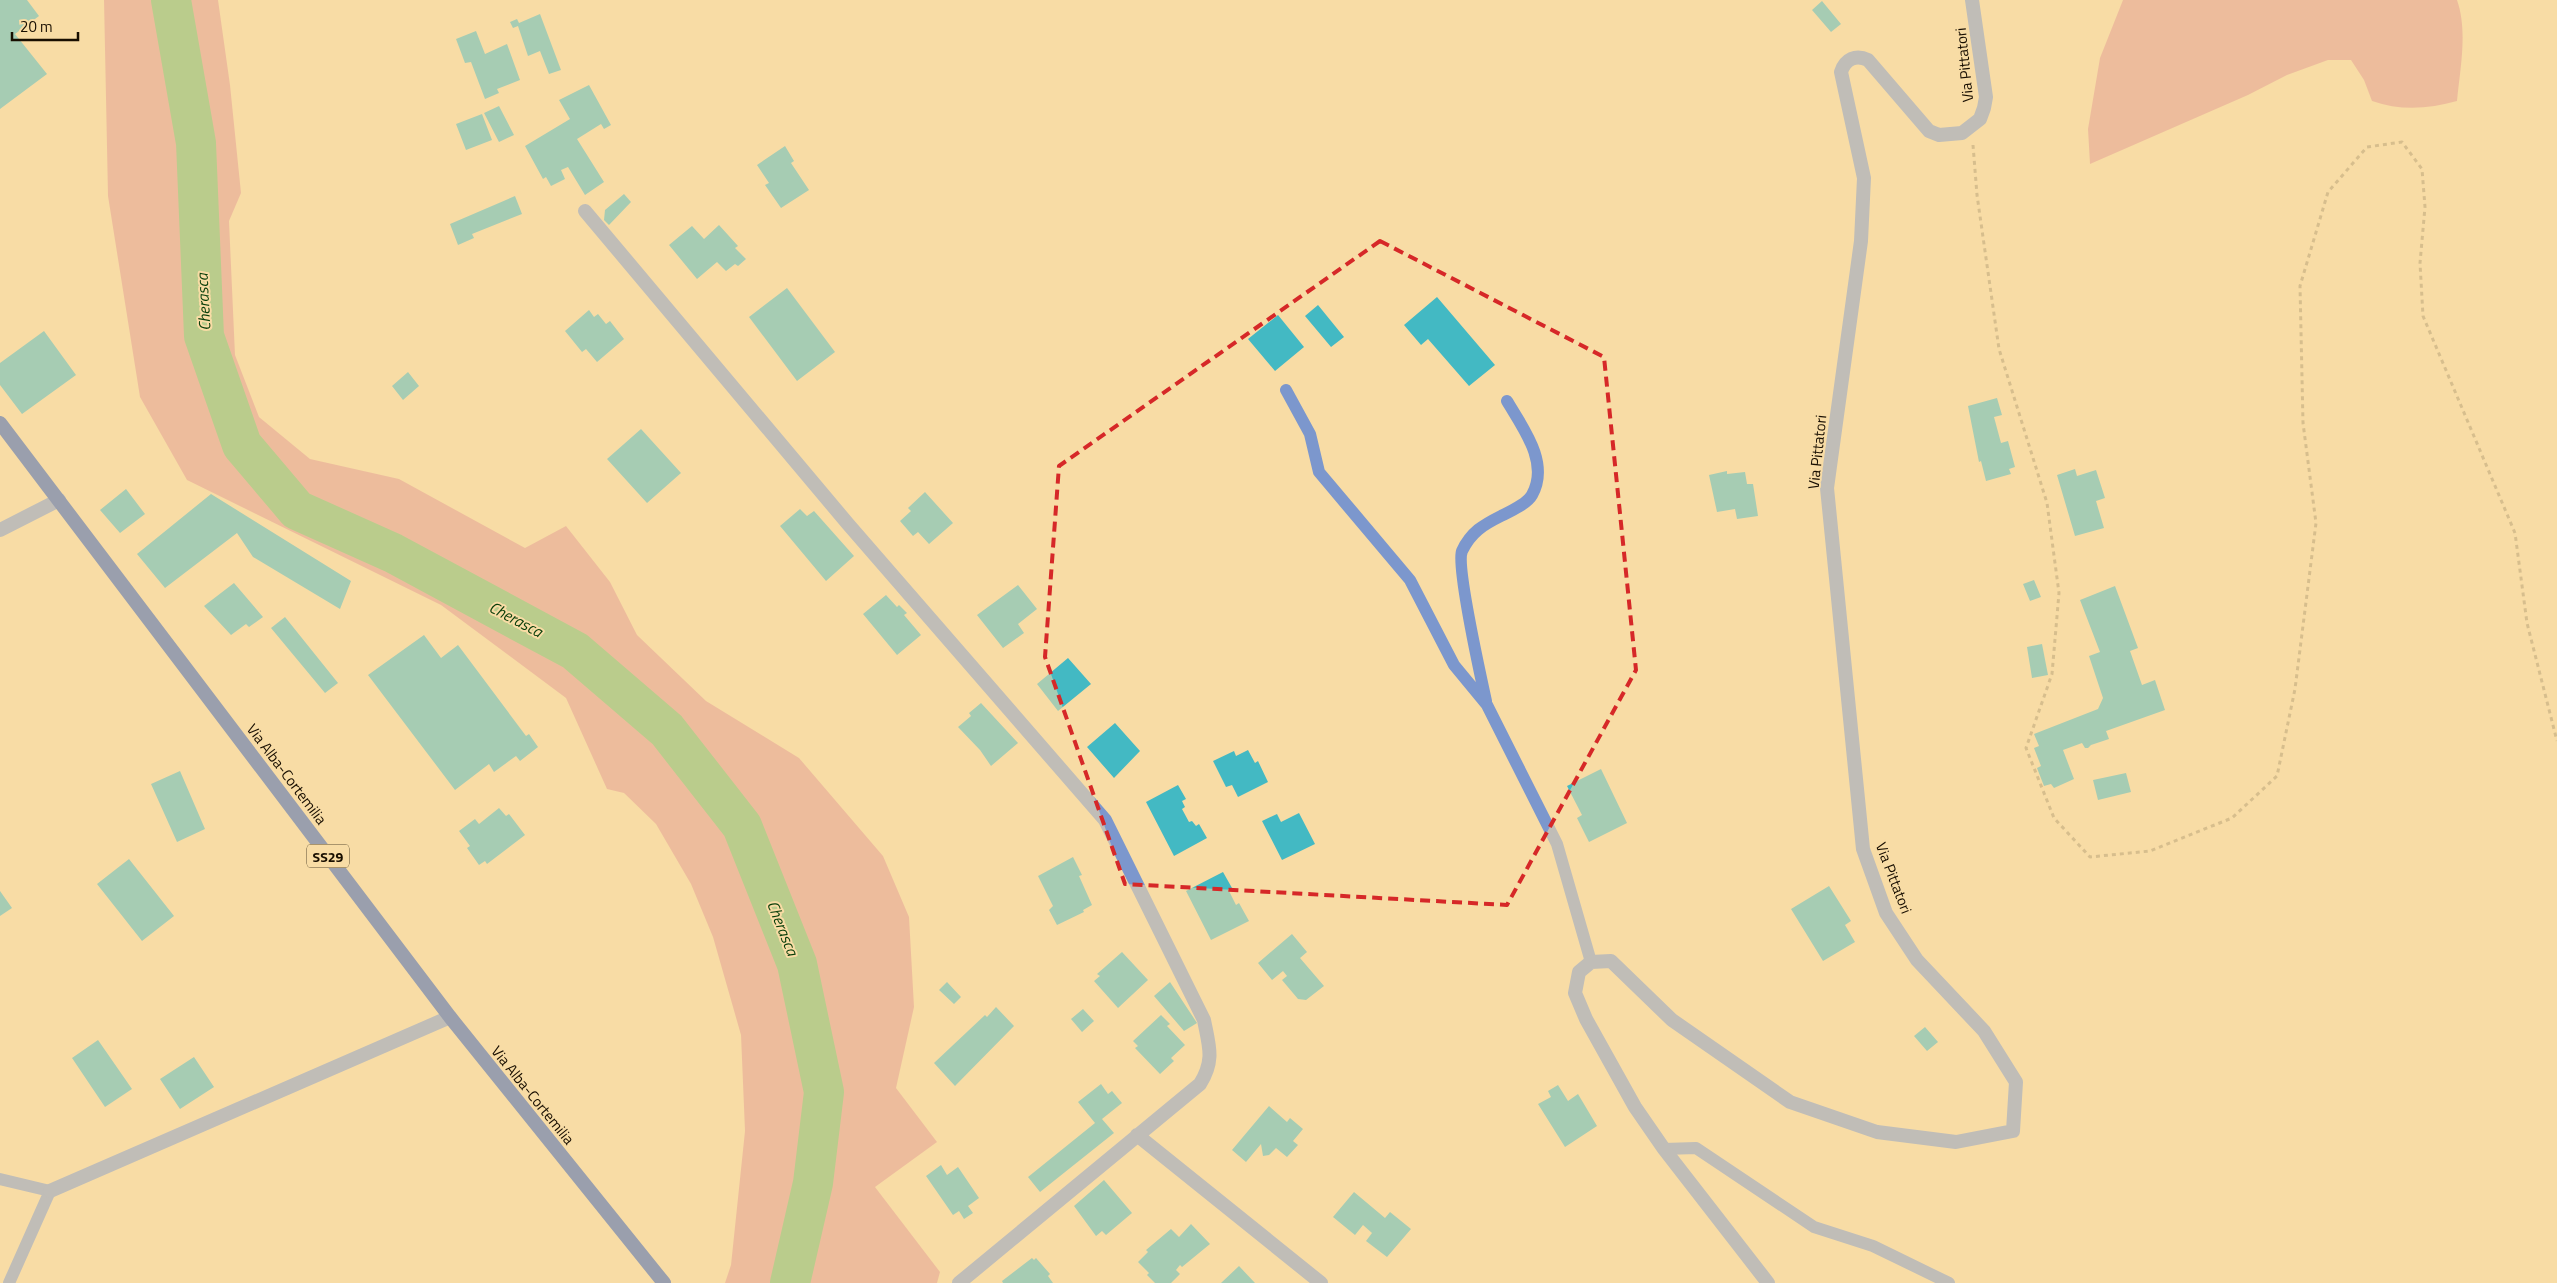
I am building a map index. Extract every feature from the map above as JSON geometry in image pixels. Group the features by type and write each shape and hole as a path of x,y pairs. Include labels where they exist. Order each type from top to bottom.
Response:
{"main road":[{"name":"Via Alba-Cortemilia","path":"0,423 450,1017 664,1283"}],"street":[{"name":"Via Pittatori","path":"1591,962 1611,961 1672,1020 1790,1102 1877,1132 1956,1142 2013,1130 2016,1082 1984,1031 1912,952 1886,913 1863,849 1827,488 1861,240 1864,178 1841,78 1843,66 1846,62 1857,57 1868,60 1929,131 1951,136 1962,134 1972,128 1980,119 1986,97 1972,0"},
{"path":"585,211 848,524 1105,820 1204,1020 1209,1048 1209,1070 1200,1084 959,1283"},
{"path":"0,530 59,500"},
{"path":"1591,962 1579,972 1575,993 1586,1019 1635,1107 1664,1150 1768,1283"},
{"path":"50,1190 450,1017"},
{"path":"1137,1135 1322,1283"}],"lane":[{"path":"1286,390 1310,434 1319,472 1410,580 1454,665 1486,703 1526,779 1557,844 1591,962"},
{"path":"1486,703 1463,582 1461,553 1475,530 1509,512 1532,496 1540,471 1530,439 1507,401"},
{"path":"1664,1150 1696,1148 1814,1227 1873,1246 1948,1283"},
{"path":"0,1179 50,1190 9,1283"}],"path":[{"path":"1972,128 1977,195 1999,349 2047,503 2059,593 2052,674 2026,748 2054,818 2090,857 2150,851 2232,818 2277,776 2295,689 2316,523 2303,423 2300,286 2328,192 2367,147 2402,142 2422,169 2425,207 2420,263 2423,316 2515,533 2527,623 2557,741"}],"highlighted area":[{"path":"1380,241 1604,357 1636,670 1507,905 1125,884 1045,657 1059,466"}],"shaded area":[{"path":"104,0 218,0 230,85 241,193 229,221 235,355 259,417 310,459 399,479 525,548 566,526 610,582 637,635 706,701 799,758 883,856 909,917 914,1007 896,1088 937,1142 875,1187 940,1272 937,1283 725,1283 731,1265 745,1131 741,1035 713,937 691,884 656,824 624,793 607,789 566,698 441,605 187,480 140,397 108,196"},
{"path":"2123,0 2457,0 2463,37 2457,101 2436,106 2404,108 2372,101 2364,80 2351,60 2328,60 2287,75 2248,95 2090,164 2088,129 2100,58"}],"building":[{"path":"0,0 27,0 39,16 15,34 47,74 0,109"},
{"path":"1822,1 1841,24 1831,32 1812,10"},
{"path":"540,14 561,70 549,74 540,51 528,56 518,26 513,28 510,22 517,19 519,23"},
{"path":"476,31 485,54 507,44 520,80 497,89 499,93 485,99 471,62 465,63 456,39"},
{"path":"589,85 611,125 604,129 601,124 577,139 604,182 585,195 568,167 561,170 565,179 551,186 546,177 543,179 525,146 570,119 559,100"},
{"path":"499,106 514,135 499,142 484,113"},
{"path":"482,114 492,140 466,150 456,124"},
{"path":"785,146 794,161 791,163 809,190 781,208 765,185 769,183 757,165"},
{"path":"624,194 631,202 609,225 604,220 605,210"},
{"path":"515,196 522,214 472,234 474,238 458,245 450,224"},
{"path":"719,225 738,246 735,248 746,259 738,266 735,264 726,271 717,262 697,279 669,245 692,226 704,239"},
{"path":"787,288 835,352 797,381 749,317"},
{"path":"1437,297 1495,365 1469,386 1428,339 1421,345 1404,325"},
{"path":"1318,305 1344,337 1331,347 1305,316"},
{"path":"589,310 594,317 598,314 606,324 610,321 624,339 597,362 586,349 582,352 565,331"},
{"path":"1278,315 1304,347 1275,371 1248,339"},
{"path":"44,331 76,375 22,414 0,385 0,363"},
{"path":"408,372 419,386 403,400 392,386"},
{"path":"1997,398 2002,415 1994,417 2001,443 2008,441 2015,467 2009,469 2011,474 1986,481 1981,461 1979,462 1968,406"},
{"path":"641,429 681,473 647,503 607,459"},
{"path":"2075,469 2077,476 2096,470 2105,498 2096,501 2104,528 2075,536 2057,475"},
{"path":"1727,471 1727,474 1745,472 1747,484 1753,484 1758,516 1737,519 1735,509 1717,512 1709,475"},
{"path":"126,489 145,514 120,533 100,510"},
{"path":"925,492 953,523 929,544 918,532 913,536 900,521 911,511 908,508"},
{"path":"211,494 351,581 340,609 253,557 237,533 165,588 137,554"},
{"path":"800,509 807,516 814,511 854,556 826,581 780,526"},
{"path":"2034,580 2041,597 2030,601 2023,584"},
{"path":"234,583 263,617 249,627 246,624 231,635 204,606"},
{"path":"1018,585 1037,609 1018,624 1024,633 1003,648 977,615"},
{"path":"2115,586 2138,648 2130,651 2142,685 2155,680 2165,710 2106,731 2109,739 2091,745 2088,748 2085,748 2082,743 2063,750 2074,779 2054,788 2051,784 2044,786 2037,768 2041,766 2034,748 2039,746 2034,734 2098,709 2103,698 2089,656 2100,652 2080,600"},
{"path":"886,595 897,607 899,605 907,613 904,615 921,635 897,655 863,614"},
{"path":"285,617 338,683 325,693 271,628"},
{"path":"424,635 441,658 458,645 526,736 529,734 538,747 520,761 516,756 494,772 489,764 455,790 368,675"},
{"path":"2042,644 2048,675 2032,678 2027,647"},
{"path":"1068,658 1091,684 1058,711 1037,684"},
{"path":"981,703 1018,743 991,766 980,750 958,727 971,716 969,713"},
{"path":"1115,723 1140,751 1114,778 1087,747"},
{"path":"1248,750 1255,763 1258,761 1268,782 1238,797 1232,785 1226,787 1213,761 1234,751 1236,756"},
{"path":"1601,769 1627,823 1589,842 1577,818 1582,815 1567,786"},
{"path":"180,771 205,829 177,842 151,784"},
{"path":"2126,773 2131,792 2098,800 2093,780"},
{"path":"1178,785 1186,799 1182,801 1185,807 1182,809 1189,822 1192,821 1196,826 1199,824 1207,838 1174,856 1146,802"},
{"path":"499,808 506,816 509,814 525,835 487,864 485,861 479,865 467,848 470,846 459,831 475,819 479,824"},
{"path":"1299,813 1315,844 1282,860 1262,821 1277,814 1281,822"},
{"path":"1073,857 1082,875 1079,876 1092,905 1083,910 1084,912 1057,925 1049,910 1053,906 1038,876"},
{"path":"129,859 174,916 142,941 97,884"},
{"path":"1223,872 1232,888 1228,889 1236,905 1239,903 1249,921 1211,940 1186,891"},
{"path":"1829,886 1851,921 1845,925 1855,942 1823,961 1791,909"},
{"path":"0,891 12,908 0,916"},
{"path":"1292,934 1307,952 1300,958 1324,986 1306,1000 1298,999 1282,980 1287,976 1283,971 1272,980 1258,963"},
{"path":"1122,952 1148,980 1118,1008 1094,981 1100,976 1097,974"},
{"path":"947,982 961,997 954,1004 939,990"},
{"path":"1170,982 1197,1023 1184,1031 1154,996"},
{"path":"996,1007 1014,1026 955,1086 934,1063"},
{"path":"1083,1009 1094,1021 1082,1032 1071,1019"},
{"path":"1161,1015 1170,1024 1167,1026 1185,1045 1171,1058 1174,1061 1160,1074 1135,1048 1138,1046 1133,1041"},
{"path":"1925,1027 1938,1042 1927,1051 1914,1036"},
{"path":"98,1040 132,1089 105,1107 72,1058"},
{"path":"194,1057 214,1087 180,1109 160,1079"},
{"path":"1101,1084 1108,1094 1112,1091 1122,1103 1102,1119 1114,1133 1040,1192 1028,1177 1095,1123 1078,1102"},
{"path":"1558,1085 1568,1101 1578,1094 1597,1126 1565,1147 1538,1104 1551,1097 1548,1091"},
{"path":"1269,1106 1287,1122 1290,1118 1303,1129 1293,1141 1298,1145 1287,1157 1276,1148 1269,1155 1263,1156 1261,1144 1246,1162 1232,1150"},
{"path":"941,1165 947,1175 958,1167 979,1198 968,1206 973,1213 964,1219 959,1211 953,1215 926,1176"},
{"path":"1104,1180 1132,1213 1106,1235 1102,1231 1096,1236 1074,1206"},
{"path":"1354,1192 1385,1218 1390,1212 1411,1229 1387,1257 1366,1241 1372,1233 1363,1225 1355,1235 1333,1217"},
{"path":"1191,1224 1210,1244 1182,1267 1180,1265 1176,1270 1180,1274 1171,1283 1155,1283 1147,1275 1149,1273 1138,1262 1148,1252 1146,1250 1171,1229 1179,1237"},
{"path":"1032,1258 1034,1260 1036,1258 1050,1274 1048,1276 1053,1283 1003,1283 1002,1281"},
{"path":"1239,1266 1255,1283 1221,1283"}],"waterway":[{"name":"Cherasca","path":"171,0 196,143 204,336 242,445 297,510 393,553 575,651 667,730 742,826 797,964 824,1092 813,1183 790,1283"}]}
